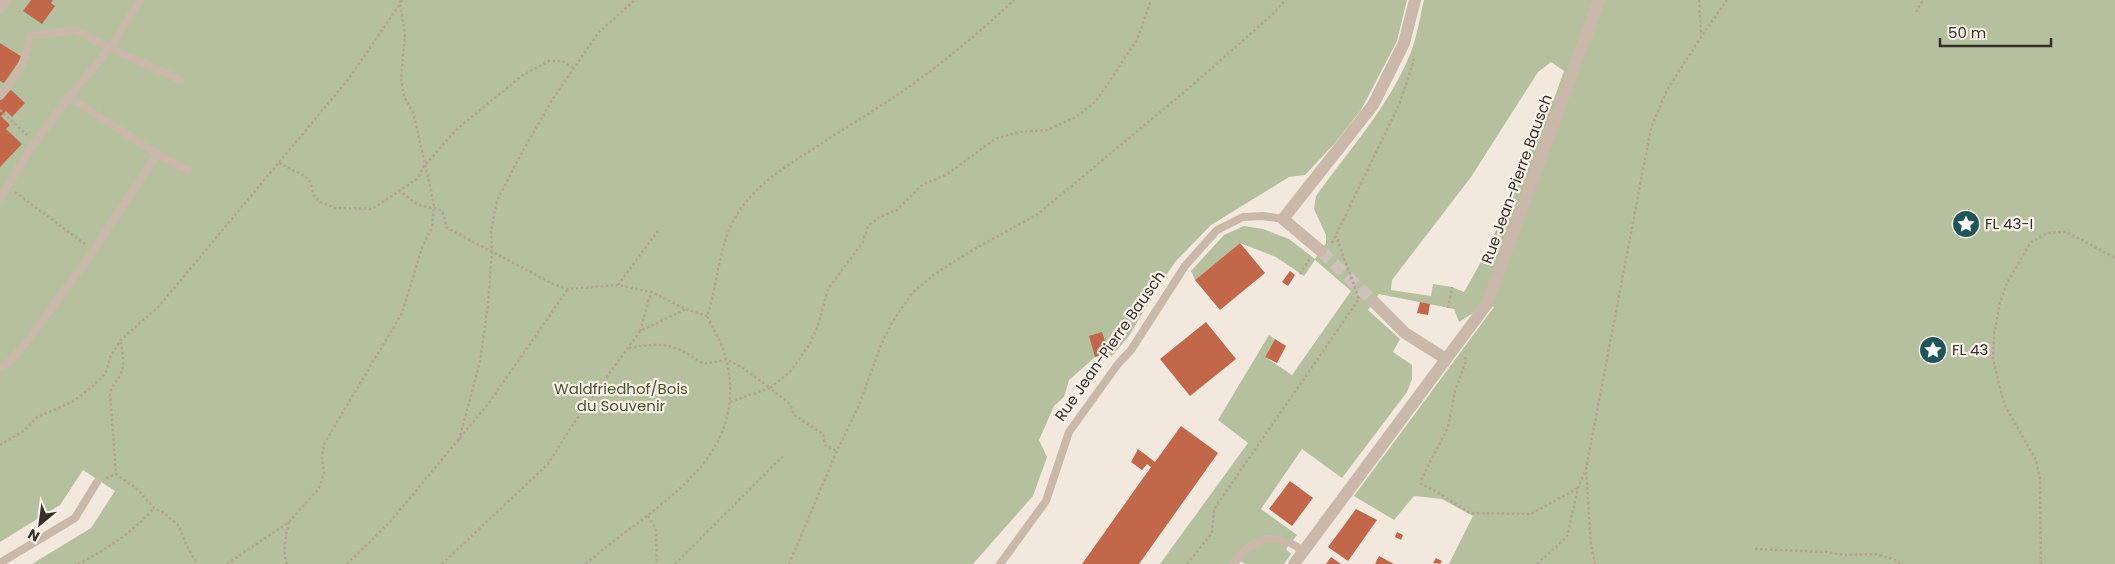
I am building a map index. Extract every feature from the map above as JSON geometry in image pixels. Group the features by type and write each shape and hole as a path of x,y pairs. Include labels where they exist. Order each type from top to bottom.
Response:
{"street":[{"path":"0,7 6,0"},
{"path":"1320,252 1283,219 1373,105 1404,43 1415,0"},
{"name":"Rue Jean-Pierre Bausch","path":"1294,564 1487,304 1599,0"},
{"path":"1374,302 1406,333 1446,359"}],"lane":[{"path":"1,196 35,143 69,97 110,48 140,0"},
{"path":"0,96 11,84 26,59 30,36 76,30 180,80"},
{"path":"69,97 158,154 188,170"},
{"path":"0,368 7,364 30,338 93,251 158,154"},
{"name":"Rue Jean-Pierre Bausch","path":"1000,564 1046,501 1069,432 1118,364 1131,350 1185,266 1217,230 1242,217 1263,216 1283,219"},
{"path":"0,563 75,518 98,482"},
{"path":"1234,564 1249,546 1265,539 1283,539 1303,551"}],"path":[{"path":"459,440 480,362 488,304 492,251 491,231 497,202 519,157 552,100 599,32 635,0"},
{"path":"586,564 692,479 716,446 725,425 730,402 726,359 707,316 714,296 723,250 734,220 750,194 773,174 906,89 985,27 1014,0"},
{"path":"730,402 770,388 790,372 811,342 828,289 863,242 868,226 879,217 896,210 923,184 946,175 995,139 1019,132 1047,130 1076,117 1096,101 1137,40 1151,0"},
{"path":"789,564 837,451 859,405 881,345 892,323 912,293 935,274 969,252 1038,214 1189,88 1273,14 1285,0"},
{"path":"1699,0 1701,37"},
{"path":"1537,564 1567,537 1578,488 1586,469 1651,128 1667,90 1701,37 1728,0"},
{"path":"1916,12 1923,0"},
{"path":"0,445 26,430 37,417 72,402 91,388 105,374 111,355 121,340 160,305 347,81 401,1"},
{"path":"227,564 289,522 318,488 324,473 322,460 324,444 402,313 423,245 432,228 434,206 413,112 404,97 401,80 405,34 401,1"},
{"path":"1300,274 1336,236 1402,96 1414,61 1412,51 1404,43"},
{"path":"279,163 306,177 311,184 313,194 320,202 335,208 372,209 417,179 424,166 458,128 523,75 549,61 562,61 574,68"},
{"path":"0,110 35,143"},
{"path":"8,187 93,251"},
{"path":"399,190 423,206 434,206 439,209 445,218 446,227 553,284 568,289 618,285 651,292 686,310 707,316"},
{"path":"618,285 658,232"},
{"path":"2041,564 2040,480 2036,460 2004,404 1993,359 1994,335 2000,302 2008,281 2031,242 2048,233 2067,232 2115,258"},
{"path":"1188,564 1212,532 1214,509 1359,299 1336,236"},
{"path":"1448,308 1452,286"},
{"path":"347,564 390,522 489,403 568,289"},
{"path":"442,564 548,464 573,424 630,348 640,331 651,292"},
{"path":"640,331 686,310"},
{"path":"121,340 124,368 120,377 112,385 110,393 116,474 136,488 154,508 164,513 179,526 186,544 198,564"},
{"path":"630,348 656,344 679,349 698,361 708,364 726,359 744,368 790,404 794,415 823,434 826,444 837,451"},
{"path":"1457,345 1464,351 1466,362 1456,391 1448,427 1421,480 1421,484 1470,513 1531,514 1578,488"},
{"path":"675,564 784,456"},
{"path":"1586,469 1591,545 1595,564"},
{"path":"78,564 111,546 128,533 154,508"},
{"path":"648,516 656,530 657,564"},
{"path":"286,564 284,556 289,522"},
{"path":"1755,549 1826,552 1844,555 1878,554 1901,564"}],"green space":[{"name":"Waldfriedhof/Bois du Souvenir","path":"6,0 1407,0 1397,41 1361,110 1335,143 1305,175 1289,177 1211,225 1176,261 1156,290 1129,336 1111,357 1109,353 1095,357 1069,380 1064,397 1054,406 1039,440 1047,457 1033,496 973,564 32,564 91,528 115,491 83,470 60,505 0,542 0,7"},
{"path":"1424,0 2115,0 2115,564 1449,564 1473,516 1442,499 1414,496 1394,520 1354,496 1494,307 1487,304 1459,322 1454,309 1379,294 1368,310 1400,339 1393,352 1412,365 1412,379 1407,392 1342,478 1302,449 1261,509 1297,535 1286,549 1291,554 1284,564 1245,564 1237,559 1234,564 1160,564 1248,443 1218,420 1269,335 1275,339 1265,357 1292,375 1351,291 1315,260 1304,276 1276,257 1240,243 1195,280 1191,271 1224,235 1244,226 1263,229 1289,239 1315,259 1326,243 1326,235 1314,209 1316,196 1368,127 1402,72 1417,33","holes":["1551,62 1564,71 1554,99 1548,97 1501,221 1464,292 1452,287 1433,284 1431,296 1391,290 1392,280 1471,177 1538,72"]}],"building":[{"path":"31,0 53,0 51,3 55,6 42,24 23,11"},
{"path":"0,43 22,57 4,83 0,81"},
{"path":"10,89 25,103 12,117 6,111 1,116 10,125 6,129 22,144 0,167 0,100"},
{"path":"1240,243 1265,273 1220,310 1195,280"},
{"path":"1290,271 1295,275 1288,286 1282,282"},
{"path":"1420,302 1430,304 1428,315 1417,313"},
{"path":"1206,322 1236,359 1190,396 1160,359"},
{"path":"1102,332 1109,353 1095,357 1089,336"},
{"path":"1275,339 1286,346 1277,363 1265,357"},
{"path":"1181,426 1218,453 1139,564 1082,564 1151,467 1147,464 1142,470 1131,462 1138,449 1155,462"},
{"path":"1290,481 1313,498 1292,526 1269,509"},
{"path":"1356,509 1377,520 1348,561 1328,547"},
{"path":"1397,532 1403,535 1401,540 1395,537"},
{"path":"1379,556 1394,564 1375,564"},
{"path":"1331,557 1341,564 1326,564"},
{"path":"1436,558 1442,561 1440,564 1433,563"}],"tunnel":[{"path":"1321,251 1374,302"}],"place":[{"name":"FL 43-I","path":"1966,224"},
{"name":"FL 43","path":"1933,350"}]}
